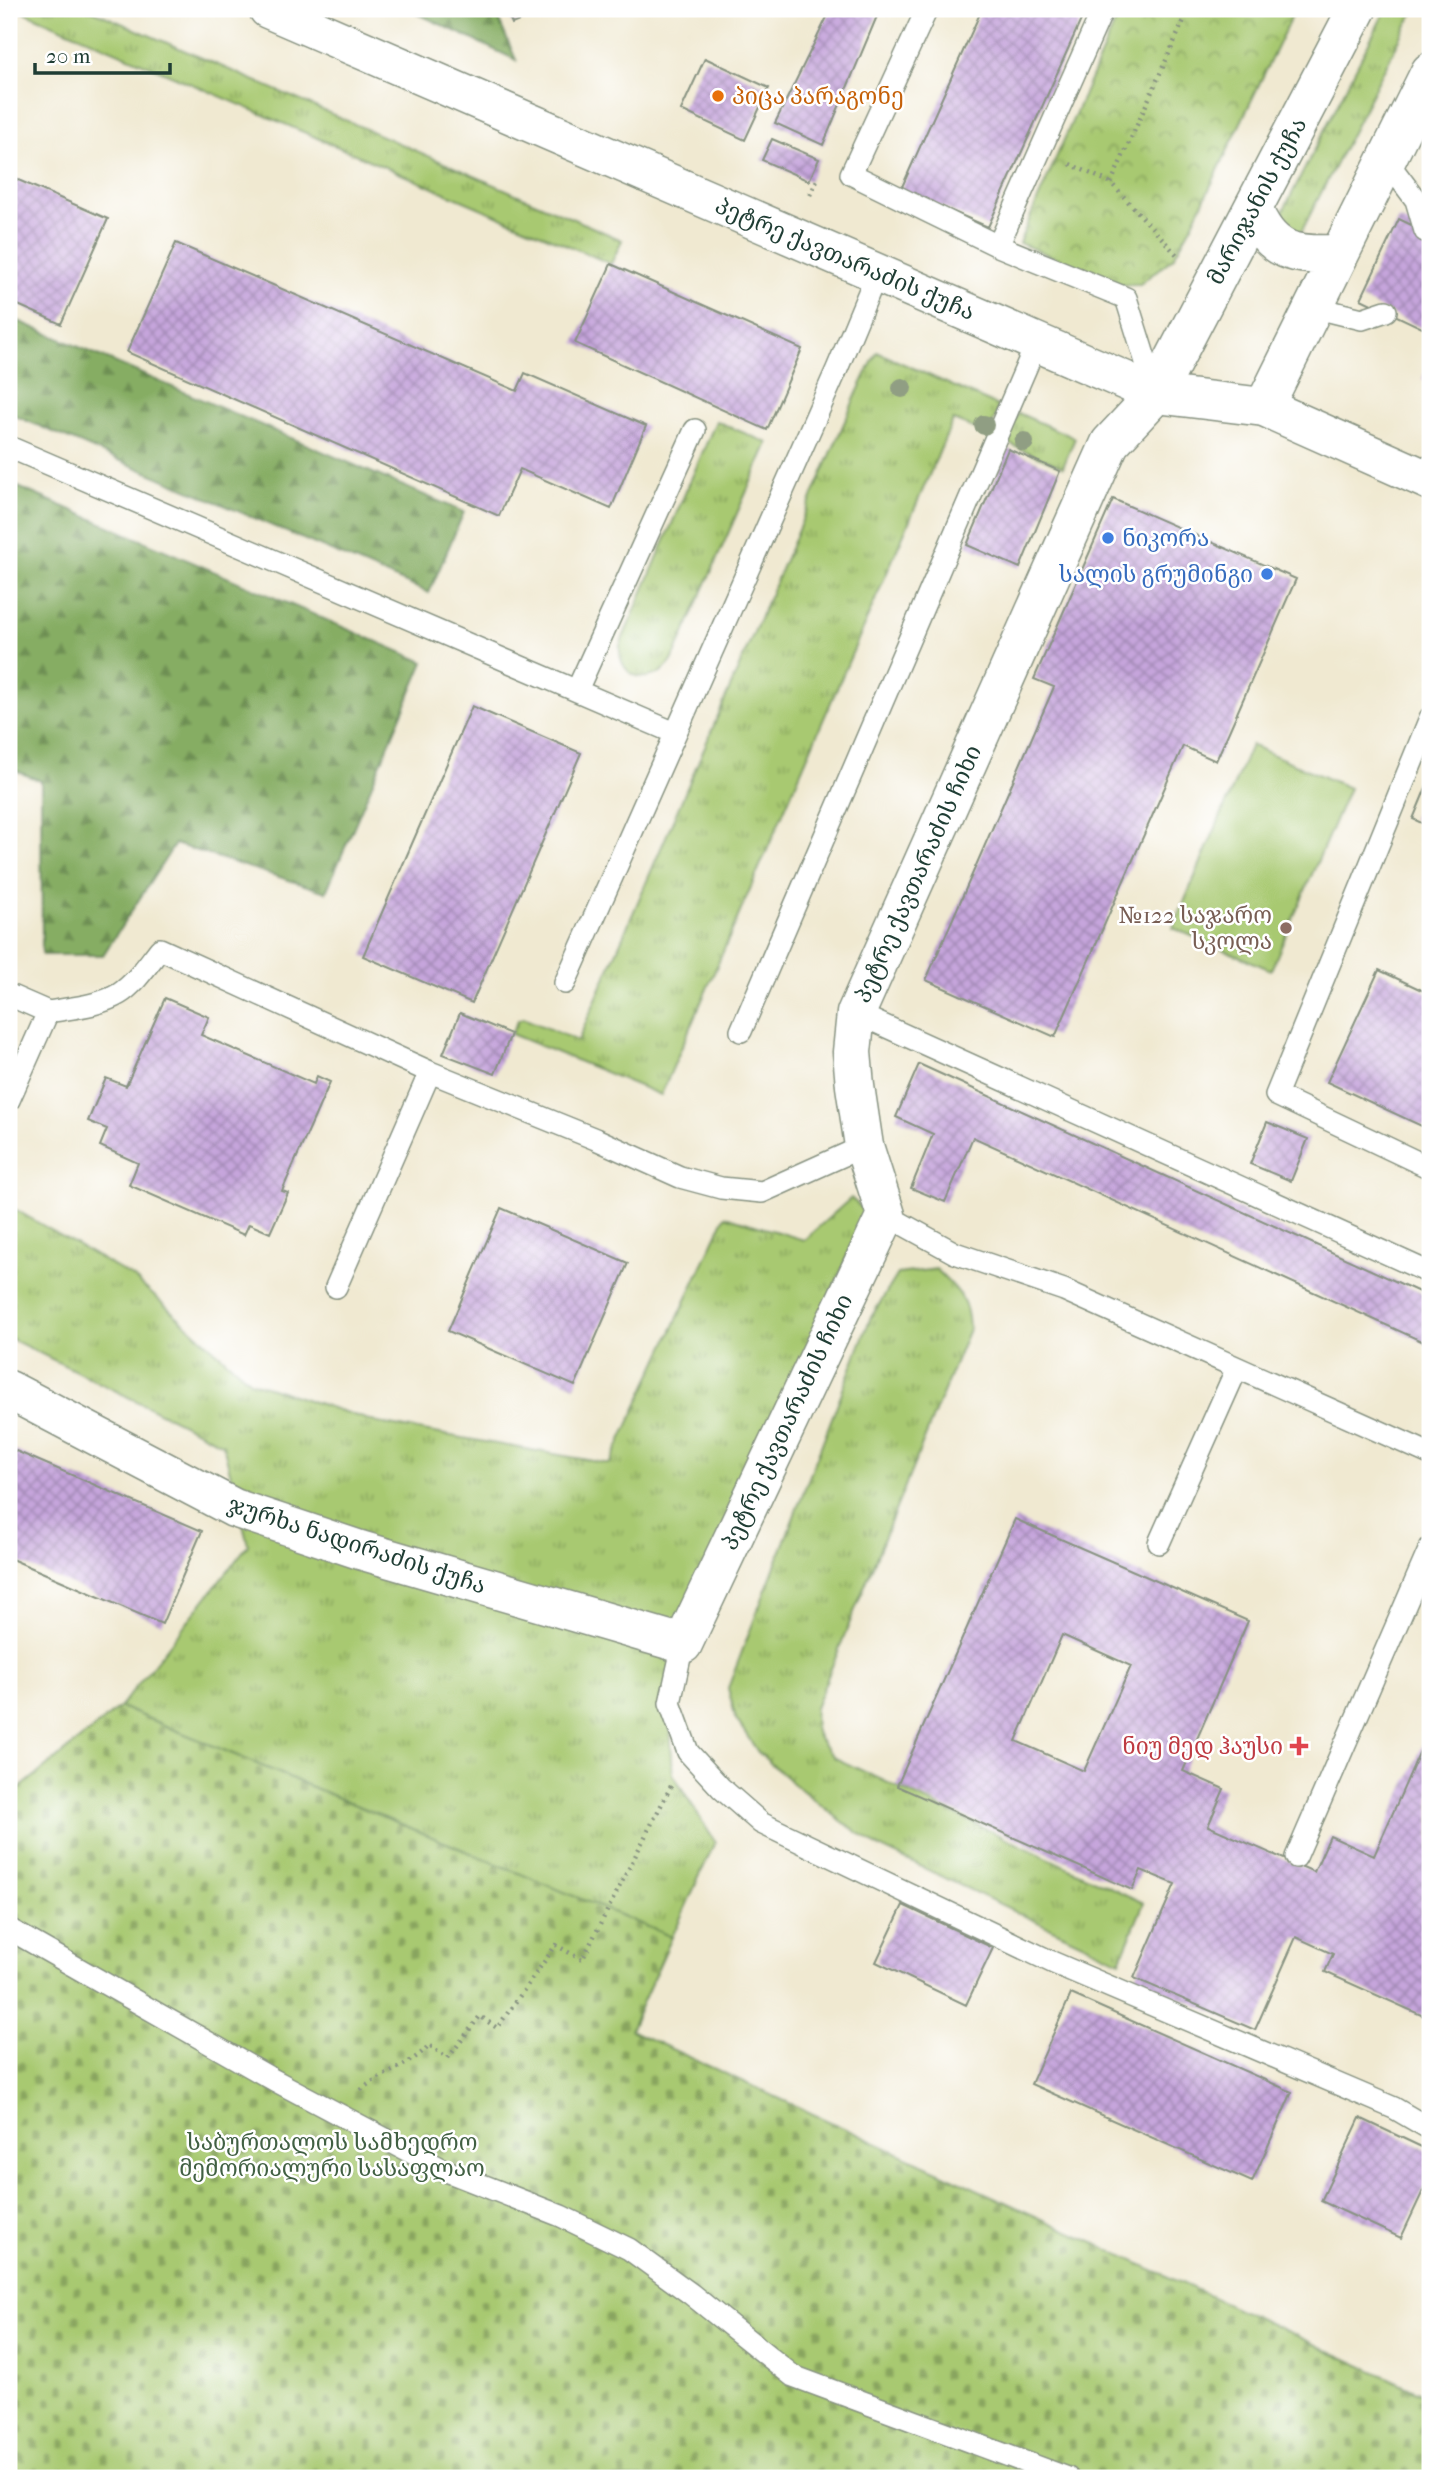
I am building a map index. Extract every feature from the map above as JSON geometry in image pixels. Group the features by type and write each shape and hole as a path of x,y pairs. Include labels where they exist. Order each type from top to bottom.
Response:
{"street":[{"name":"მარიჯანის ქუჩა","path":"1156,394 1357,9"},
{"name":"პეტრე ქავთარაძის ქუჩა","path":"289,13 1156,394 1264,407 1430,481"},
{"path":"1264,407 1430,72"},
{"path":"1253,209 1260,227 1280,248 1307,256 1338,254"},
{"name":"პეტრე ქავთარაძის ჩიხი","path":"682,1644 886,1215 864,1146 852,1052 856,1013 1110,443 1156,394"},
{"name":"ჯურხა ნადირაძის ქუჩა","path":"9,1391 234,1508 360,1550 682,1644"}],"lane":[{"path":"927,9 851,174 999,246 1126,298 1156,394"},
{"path":"999,246 1103,9"},
{"path":"1386,160 1416,200 1425,231"},
{"path":"565,983 877,273"},
{"path":"1313,307 1362,318 1386,312"},
{"path":"741,1031 1037,342"},
{"path":"577,690 695,430"},
{"path":"9,447 675,733"},
{"path":"1430,718 1276,1095 1430,1168"},
{"path":"9,995 48,1012 100,1002 119,994 133,982 160,948 430,1072 680,1177 721,1188 762,1192 864,1146"},
{"path":"9,1100 48,1012"},
{"path":"856,1013 1430,1273"},
{"path":"336,1287 430,1072"},
{"path":"886,1215 955,1253 1064,1290 1430,1454"},
{"path":"1159,1543 1237,1368"},
{"path":"1296,1857 1430,1548"},
{"path":"682,1644 670,1703 688,1752 721,1788 761,1823 1054,1963 1394,2108 1430,2129"},
{"path":"9,1929 274,2080 444,2170 561,2216 629,2249 691,2294 793,2376 1068,2478"}],"path":[{"path":"1111,183 1189,9"},
{"path":"1041,151 1111,183 1178,256"},
{"path":"810,195 818,179"},
{"path":"355,2096 370,2082 404,2067 421,2055 429,2045 448,2058 480,2016 497,2028 556,1945 582,1960 663,1802"}],"green space":[{"path":"17,9 89,9 622,240 611,264"},
{"path":"408,9 494,9 516,60"},
{"path":"1121,9 1295,9 1192,225 1173,258 1140,284 1123,285 1019,243"},
{"path":"1386,9 1415,9 1298,238 1276,225"},
{"path":"9,317 464,512 429,593 9,413"},
{"path":"877,352 1000,407 988,434 953,420 661,1095 511,1034 518,1020 523,1018 578,1041"},
{"path":"1018,413 1075,438 1063,467 1005,442"},
{"path":"716,421 768,443 672,661 655,675 638,676 630,673 624,666 620,645"},
{"path":"9,483 424,662 326,892 175,844 103,955 42,955 41,781 9,768"},
{"path":"1251,745 1349,788 1271,970 1173,928"},
{"path":"851,1198 866,1212 667,1678 673,1774 715,1842 672,1937 120,1707 248,1545 223,1444 9,1338 9,1206 134,1278 250,1381 378,1423 610,1464 725,1216 804,1240"},
{"path":"936,1269 964,1302 969,1329 815,1708 814,1724 820,1741 835,1758 1144,1903 1120,1961 877,1846 794,1784 758,1752 736,1719 728,1688 870,1319 898,1274"},
{"name":"საბურთალოს სამხედრო მემორიალური სასაფლაო","path":"120,1707 672,1937 630,2030 1430,2397 1430,2478 9,2478 9,1936 19,1916 9,1910 9,1797"}],"building":[{"path":"506,9 548,9 512,24"},
{"path":"831,9 880,9 823,145 775,123"},
{"path":"982,9 1086,9 988,227 901,189"},
{"path":"705,58 769,88 745,140 681,110"},
{"path":"772,139 819,159 809,181 762,160"},
{"path":"9,176 108,219 61,324 9,301"},
{"path":"1399,219 1430,234 1430,315 1424,329 1361,299"},
{"path":"176,243 517,391 525,373 646,426 611,509 520,469 499,516 127,352"},
{"path":"611,264 802,349 767,430 575,343"},
{"path":"1430,362 1430,383 1422,379"},
{"path":"1008,449 1060,471 1020,568 967,545"},
{"path":"1113,499 1296,579 1216,761 1183,746 1055,1037 926,980 1054,687 1034,679"},
{"path":"472,706 581,753 472,1003 363,956"},
{"path":"1430,778 1430,827 1413,819"},
{"path":"1379,970 1430,994 1430,1130 1327,1082"},
{"path":"165,998 209,1017 201,1035 314,1084 317,1076 330,1082 282,1191 288,1193 270,1233 249,1224 244,1235 129,1185 138,1163 100,1146 107,1129 88,1121 106,1078 126,1086"},
{"path":"460,1013 511,1034 495,1074 443,1054"},
{"path":"919,1064 1430,1297 1430,1345 973,1137 945,1202 911,1188 933,1134 896,1117"},
{"path":"1267,1122 1308,1139 1291,1181 1250,1164"},
{"path":"501,1208 628,1263 575,1386 448,1331"},
{"path":"9,1448 202,1531 162,1624 9,1558"},
{"path":"1015,1519 1248,1621 1183,1771 1224,1789 1208,1826 1314,1872 1330,1836 1374,1856 1430,1728 1430,2019 1325,1972 1333,1954 1296,1937 1255,2030 1134,1978 1175,1884 1141,1870 1132,1890 897,1786","holes":["1062,1635 1131,1666 1084,1771 1016,1741"]},
{"path":"903,1905 993,1948 966,2005 876,1962"},
{"path":"1071,1994 1292,2092 1252,2182 1031,2084"},
{"path":"1360,2118 1430,2151 1430,2176 1401,2238 1321,2201"}],"place":[{"name":"პიცა პარაგონე","path":"718,96"},
{"name":"ნიკორა","path":"1108,538"},
{"name":"სალის გრუმინგი","path":"1267,574"},
{"name":"№122 საჯარო სკოლა","path":"1286,928"},
{"name":"ნიუ მედ ჰაუსი","path":"1299,1746"}]}
